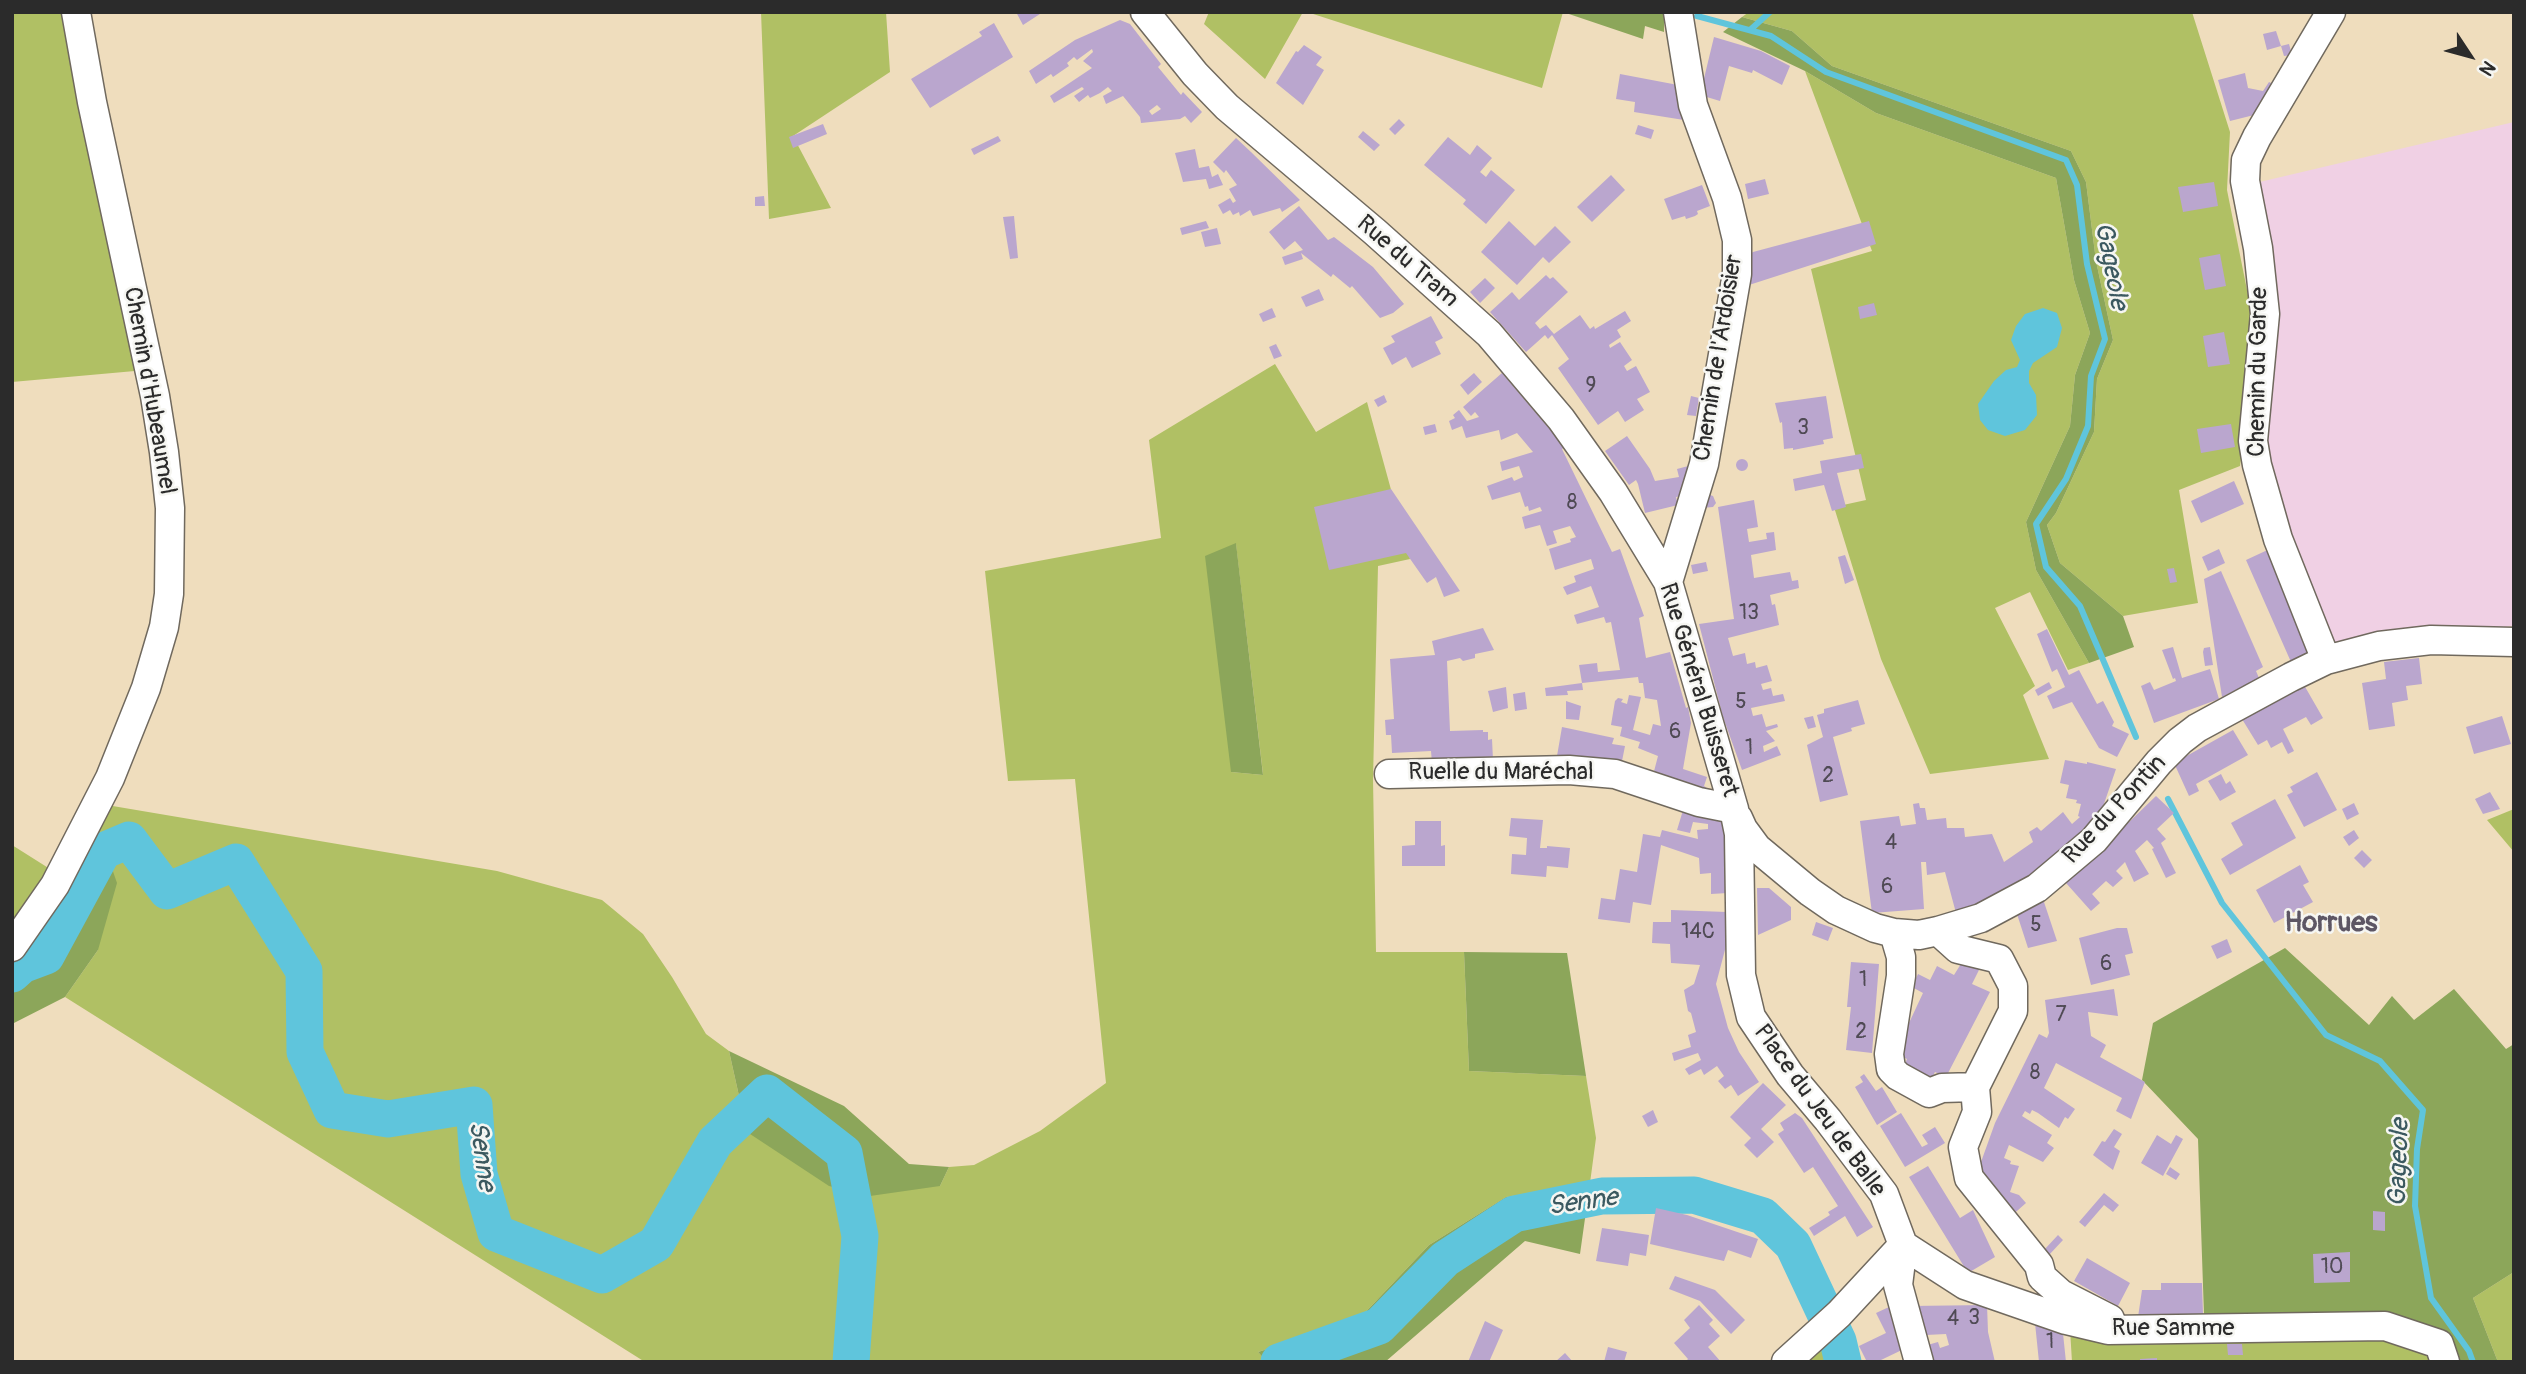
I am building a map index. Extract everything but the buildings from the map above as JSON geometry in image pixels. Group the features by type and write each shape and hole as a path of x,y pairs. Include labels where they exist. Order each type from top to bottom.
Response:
{"street":[{"name":"Chemin d'Hubeaumel","path":"12,947 55,885 110,778 146,688 164,627 169,594 170,508 164,452 155,396 92,102 76,12"},
{"name":"Rue du Tram","path":"1145,12 1195,74 1227,107 1375,232 1489,334 1561,419 1613,492 1640,537"},
{"name":"Chemin de l'Ardoisier","path":"1668,582 1704,464 1737,274 1737,240 1727,198 1693,105 1678,12"},
{"name":"Chemin du Garde","path":"2326,660 2278,539 2257,465 2253,441 2264,314 2258,248 2245,181 2246,160 2257,137 2331,12"},
{"name":"Rue Général Buisseret","path":"1640,537 1668,582 1734,808"},
{"name":"Rue du Pontin","path":"1734,808 1743,830 1758,848 1836,910 1864,924 1894,933 1919,935 1938,931 1981,918 2037,888 2094,840 2180,741 2245,701 2326,660 2379,646 2431,639 2514,642"},
{"name":"Ruelle du Maréchal","path":"1389,774 1569,770 1615,774 1699,802 1734,808"},
{"name":"Place du Jeu de Balle","path":"1734,808 1739,834 1741,975 1751,1017 1790,1075 1884,1194 1903,1245"},
{"path":"1938,931 1958,949 1999,959 2012,986 2013,1011 1975,1087 1977,1112 1963,1147 1969,1178 2039,1265 2042,1278 2061,1294 2135,1332"},
{"path":"1894,933 1901,957 1901,976 1889,1054 1891,1069 1898,1076 1929,1093 1942,1088 1975,1087"},
{"path":"1786,1362 1830,1322 1903,1245"},
{"path":"1903,1245 1898,1285 1919,1362"},
{"name":"Rue Samme","path":"1903,1245 1965,1285 2066,1320 2108,1330 2135,1332 2385,1326 2439,1344 2445,1362"}],"shaded area":[{"path":"2514,122 2514,626 2329,643 2259,458 2247,185"}],"green space":[{"path":"12,12 75,12 146,370 12,382"},
{"path":"761,12 886,12 890,72 793,136 831,208 769,219"},
{"path":"1209,12 1303,12 1265,79 1204,24"},
{"path":"1307,12 1563,12 1542,88"},
{"path":"1563,12 1664,12 1664,32 1645,26 1643,39"},
{"path":"1749,12 2192,12 2230,132 2227,190 2252,315 2249,398 2240,466 2179,490 2198,603 2123,616 2060,563 2047,525 2056,513 2094,432 2097,379 2113,340 2096,261 2086,182 2071,151 1832,66 1792,31 1742,17"},
{"path":"1742,17 1792,31 1832,66 2071,151 2086,182 2096,261 2113,340 2097,379 2094,432 2056,513 2047,525 2060,563 2123,616 2134,647 2089,663 2036,570 2026,522 2070,426 2075,375 2090,333 2074,280 2056,178 1876,113 1805,71 1723,32"},
{"path":"1805,71 1876,113 2056,178 2074,280 2090,333 2075,375 2070,426 2026,522 2036,570 2089,663 2068,670 2030,592 1995,608 2035,686 2023,695 2049,759 1930,774 1881,659 1834,507 1866,500 1811,269 1872,251"},
{"path":"1275,364 1316,432 1367,402 1410,559 1378,566 1373,779 1376,952 1464,952 1469,1071 1586,1076 1596,1138 1590,1183 1506,1197 1429,1245 1358,1320 1258,1352 1267,1362 645,1362 65,997 98,950 89,802 497,871 602,900 643,934 706,1034 729,1051 747,1132 940,1186 949,1167 974,1165 1040,1131 1106,1083 1075,779 1008,781 985,571 1161,538 1149,440","holes":["1236,544 1263,775 1231,772"]},
{"path":"1236,543 1263,775 1231,772 1205,556"},
{"path":"89,802 117,883 98,950 65,997 12,1024 12,925 50,869"},
{"path":"2514,809 2514,852 2487,820"},
{"path":"12,845 50,869 12,925"},
{"path":"2285,948 2369,1025 2392,996 2414,1020 2454,989 2506,1049 2514,1044 2514,1272 2473,1298 2498,1362 2435,1362 2432,1354 2382,1333 2199,1344 2204,1315 2198,1139 2142,1080 2153,1023"},
{"path":"1464,952 1567,953 1586,1076 1469,1071"},
{"path":"729,1051 844,1106 909,1164 949,1167 940,1186 870,1196 829,1186 747,1132"},
{"path":"1590,1183 1580,1254 1525,1241 1385,1362 1267,1362 1258,1352 1358,1320 1429,1245 1506,1197"},
{"path":"2514,1272 2514,1362 2498,1362 2473,1298"},
{"path":"1832,1305 1855,1362 1771,1362"},
{"path":"2070,1329 2108,1337 2199,1344 2382,1333 2432,1354 2435,1362 2072,1362"}],"water":[{"path":"2043,308 2057,313 2062,328 2057,347 2033,363 2029,371 2029,383 2036,395 2037,415 2025,430 2005,436 1988,430 1980,420 1978,404 1994,381 2006,370 2017,367 2020,360 2011,340 2016,326 2025,314"}],"waterway":[{"path":"1750,30 1770,12"},
{"name":"Gageole","path":"1697,16 1771,36 1826,72 2066,160 2077,185 2087,264 2105,339 2091,376 2088,426 2066,479 2036,524 2046,567 2080,606 2136,737"},
{"name":"Gageole","path":"2168,799 2222,903 2326,1035 2380,1061 2423,1110 2417,1149 2415,1206 2431,1298 2469,1351 2473,1362"},
{"name":"Senne","path":"12,974 22,965 46,956 103,851 129,840 167,891 236,862 304,971 305,1052 332,1110 388,1119 474,1105 479,1174 496,1233 602,1275 656,1244 715,1142 767,1093 844,1153 860,1236 851,1362"},
{"name":"Senne","path":"1279,1362 1379,1326 1445,1259 1514,1214 1602,1196 1694,1195 1763,1216 1793,1245 1838,1341 1843,1362"}],"district":[{"name":"Horrues","path":"2331,924"}]}
